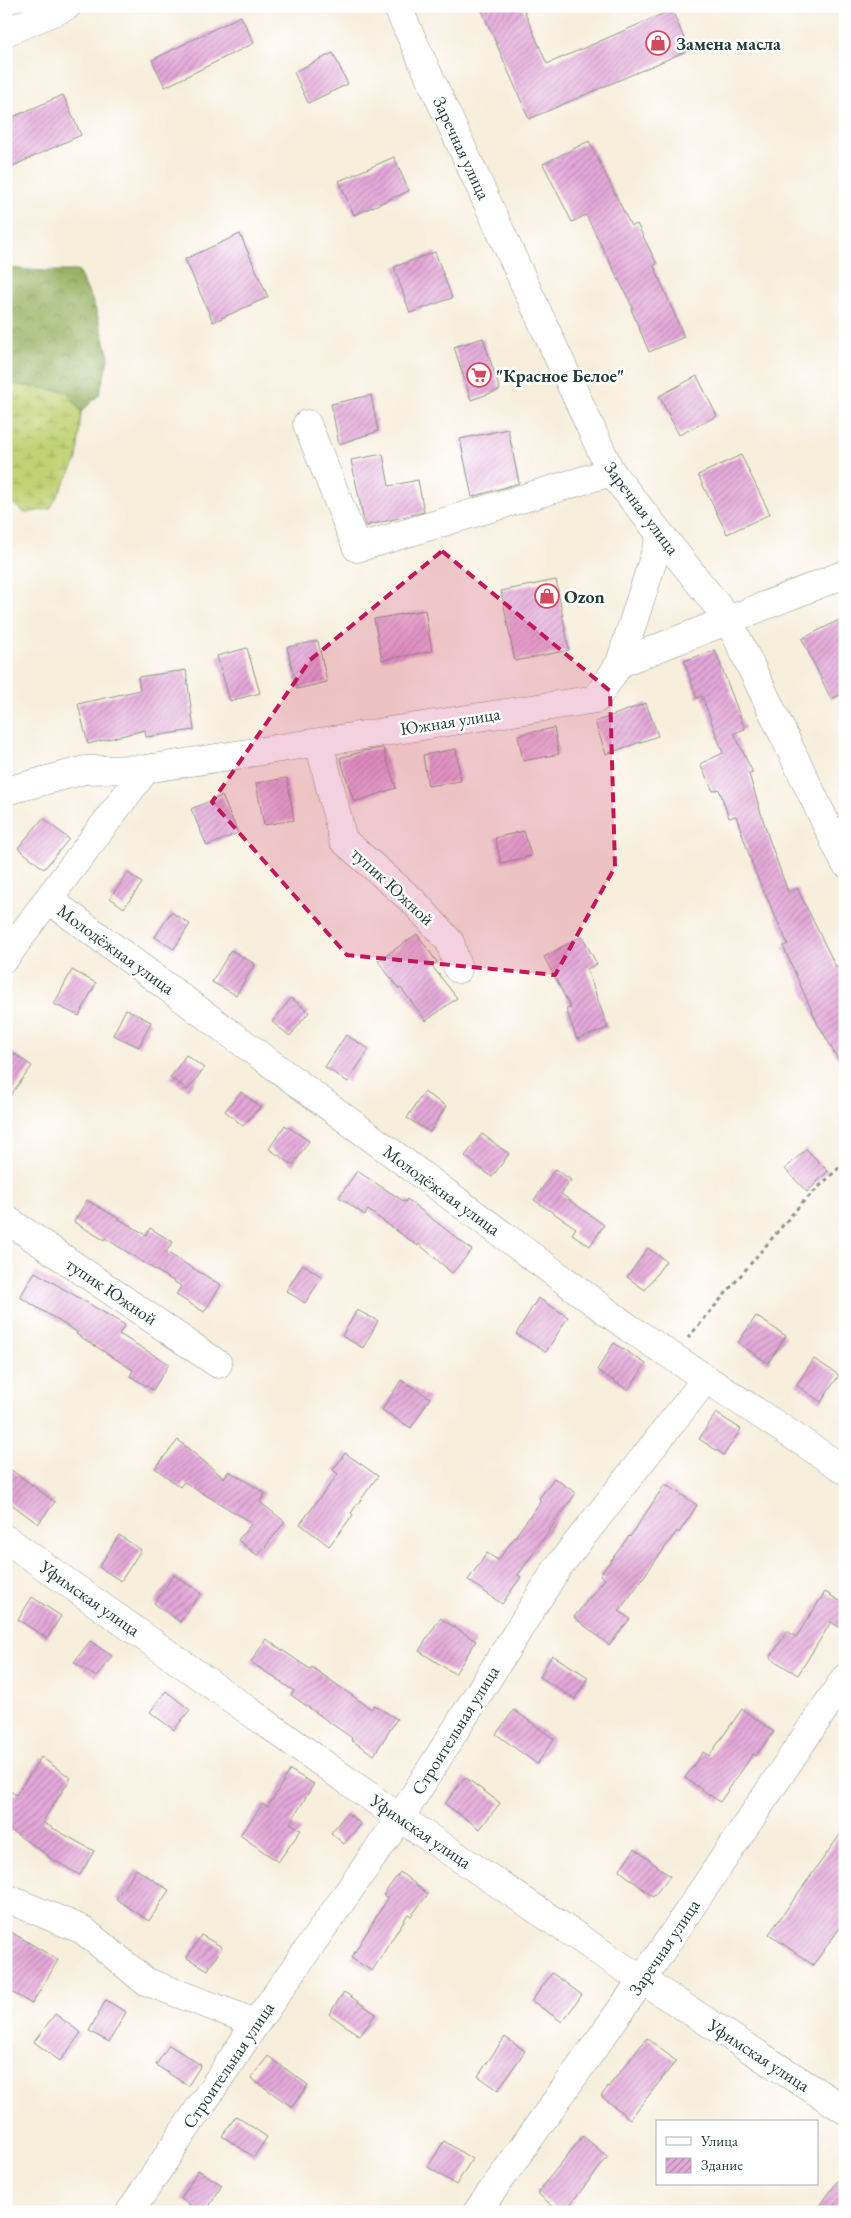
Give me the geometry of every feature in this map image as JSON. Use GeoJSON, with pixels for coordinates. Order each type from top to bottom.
{"type":"FeatureCollection","features":[{"type":"Feature","properties":{"kind":"street"},"geometry":{"type":"LineString","coordinates":[[6,32],[67,6]]}},
{"type":"Feature","properties":{"kind":"street","name":"Заречная улица"},"geometry":{"type":"LineString","coordinates":[[397,6],[611,472],[728,619],[845,863]]}},
{"type":"Feature","properties":{"kind":"street"},"geometry":{"type":"LineString","coordinates":[[307,424],[357,548],[611,472]]}},
{"type":"Feature","properties":{"kind":"street"},"geometry":{"type":"LineString","coordinates":[[620,664],[661,535]]}},
{"type":"Feature","properties":{"kind":"street"},"geometry":{"type":"LineString","coordinates":[[620,664],[728,619],[845,574]]}},
{"type":"Feature","properties":{"kind":"street","name":"Южная улица"},"geometry":{"type":"LineString","coordinates":[[6,791],[85,770],[146,769],[596,698],[620,664]]}},
{"type":"Feature","properties":{"kind":"street","name":"тупик Южной"},"geometry":{"type":"LineString","coordinates":[[319,742],[343,840],[415,903],[450,942],[458,969]]}},
{"type":"Feature","properties":{"kind":"street"},"geometry":{"type":"LineString","coordinates":[[6,957],[146,769]]}},
{"type":"Feature","properties":{"kind":"street","name":"Молодёжная улица"},"geometry":{"type":"LineString","coordinates":[[48,899],[629,1328],[705,1380],[845,1470]]}},
{"type":"Feature","properties":{"kind":"street","name":"тупик Южной"},"geometry":{"type":"LineString","coordinates":[[6,1219],[218,1364]]}},
{"type":"Feature","properties":{"kind":"street","name":"Строительная улица"},"geometry":{"type":"LineString","coordinates":[[130,2212],[256,2023],[400,1818],[558,1567],[705,1380]]}},
{"type":"Feature","properties":{"kind":"street","name":"Уфимская улица"},"geometry":{"type":"LineString","coordinates":[[6,1539],[400,1818],[642,1980],[845,2110]]}},
{"type":"Feature","properties":{"kind":"street","name":"Заречная улица"},"geometry":{"type":"LineString","coordinates":[[477,2212],[642,1980],[845,1678]]}},
{"type":"Feature","properties":{"kind":"street"},"geometry":{"type":"LineString","coordinates":[[6,1898],[83,1930],[145,1981],[256,2023]]}},
{"type":"Feature","properties":{"kind":"path"},"geometry":{"type":"LineString","coordinates":[[672,1357],[800,1205],[845,1162]]}},
{"type":"Feature","properties":{"kind":"highlighted area"},"geometry":{"type":"Polygon","coordinates":[[[442,551],[610,691],[615,867],[555,975],[347,955],[212,802],[310,660],[442,551]]]}},
{"type":"Feature","properties":{"kind":"green space"},"geometry":{"type":"Polygon","coordinates":[[[6,268],[78,271],[94,304],[109,356],[99,395],[81,412],[68,392],[6,385],[6,268]]]}},
{"type":"Feature","properties":{"kind":"green space"},"geometry":{"type":"Polygon","coordinates":[[[6,385],[68,392],[81,412],[77,460],[50,509],[25,513],[6,498],[6,385]]]}},
{"type":"Feature","properties":{"kind":"building"},"geometry":{"type":"Polygon","coordinates":[[[480,6],[522,6],[547,64],[672,10],[689,50],[529,119],[480,6]]]}},
{"type":"Feature","properties":{"kind":"building"},"geometry":{"type":"Polygon","coordinates":[[[241,16],[254,43],[165,87],[152,60],[241,16]]]}},
{"type":"Feature","properties":{"kind":"building"},"geometry":{"type":"Polygon","coordinates":[[[333,53],[348,84],[308,103],[294,72],[333,53]]]}},
{"type":"Feature","properties":{"kind":"building"},"geometry":{"type":"Polygon","coordinates":[[[63,95],[81,135],[6,169],[6,120],[63,95]]]}},
{"type":"Feature","properties":{"kind":"building"},"geometry":{"type":"Polygon","coordinates":[[[589,141],[631,226],[637,224],[657,264],[654,266],[684,337],[649,352],[631,309],[633,308],[586,215],[572,222],[543,164],[589,141]]]}},
{"type":"Feature","properties":{"kind":"building"},"geometry":{"type":"Polygon","coordinates":[[[394,157],[409,191],[354,215],[339,181],[394,157]]]}},
{"type":"Feature","properties":{"kind":"building"},"geometry":{"type":"Polygon","coordinates":[[[240,234],[268,297],[213,322],[185,259],[240,234]]]}},
{"type":"Feature","properties":{"kind":"building"},"geometry":{"type":"Polygon","coordinates":[[[435,252],[452,298],[410,313],[394,267],[435,252]]]}},
{"type":"Feature","properties":{"kind":"building"},"geometry":{"type":"Polygon","coordinates":[[[483,338],[500,390],[471,400],[454,347],[483,338]]]}},
{"type":"Feature","properties":{"kind":"building"},"geometry":{"type":"Polygon","coordinates":[[[697,376],[717,416],[679,435],[659,396],[697,376]]]}},
{"type":"Feature","properties":{"kind":"building"},"geometry":{"type":"Polygon","coordinates":[[[371,395],[378,431],[339,444],[331,404],[371,395]]]}},
{"type":"Feature","properties":{"kind":"building"},"geometry":{"type":"Polygon","coordinates":[[[508,429],[519,483],[472,497],[460,439],[508,429]]]}},
{"type":"Feature","properties":{"kind":"building"},"geometry":{"type":"Polygon","coordinates":[[[383,454],[389,486],[418,480],[424,512],[365,526],[351,460],[383,454]]]}},
{"type":"Feature","properties":{"kind":"building"},"geometry":{"type":"Polygon","coordinates":[[[741,455],[770,514],[727,534],[698,475],[741,455]]]}},
{"type":"Feature","properties":{"kind":"building"},"geometry":{"type":"Polygon","coordinates":[[[556,580],[569,650],[515,661],[501,591],[556,580]]]}},
{"type":"Feature","properties":{"kind":"building"},"geometry":{"type":"Polygon","coordinates":[[[425,610],[432,651],[382,660],[374,619],[425,610]]]}},
{"type":"Feature","properties":{"kind":"building"},"geometry":{"type":"Polygon","coordinates":[[[845,617],[845,693],[831,699],[802,639],[845,617]]]}},
{"type":"Feature","properties":{"kind":"building"},"geometry":{"type":"Polygon","coordinates":[[[318,641],[327,682],[297,689],[287,647],[318,641]]]}},
{"type":"Feature","properties":{"kind":"building"},"geometry":{"type":"Polygon","coordinates":[[[247,648],[260,693],[230,701],[217,656],[247,648]]]}},
{"type":"Feature","properties":{"kind":"building"},"geometry":{"type":"Polygon","coordinates":[[[715,650],[745,729],[734,733],[753,773],[749,774],[788,892],[797,888],[836,967],[845,963],[845,1072],[819,1027],[783,946],[788,944],[755,872],[736,816],[729,818],[719,789],[713,791],[700,764],[723,753],[702,696],[697,698],[684,661],[715,650]]]}},
{"type":"Feature","properties":{"kind":"building"},"geometry":{"type":"Polygon","coordinates":[[[186,670],[194,730],[146,737],[145,730],[88,744],[78,704],[140,690],[138,677],[186,670]]]}},
{"type":"Feature","properties":{"kind":"building"},"geometry":{"type":"Polygon","coordinates":[[[646,703],[658,736],[606,754],[595,722],[646,703]]]}},
{"type":"Feature","properties":{"kind":"building"},"geometry":{"type":"Polygon","coordinates":[[[554,728],[559,754],[523,761],[518,735],[554,728]]]}},
{"type":"Feature","properties":{"kind":"building"},"geometry":{"type":"Polygon","coordinates":[[[383,748],[396,788],[354,802],[340,758],[383,748]]]}},
{"type":"Feature","properties":{"kind":"building"},"geometry":{"type":"Polygon","coordinates":[[[456,749],[461,781],[428,786],[423,755],[456,749]]]}},
{"type":"Feature","properties":{"kind":"building"},"geometry":{"type":"Polygon","coordinates":[[[287,778],[294,820],[264,825],[256,783],[287,778]]]}},
{"type":"Feature","properties":{"kind":"building"},"geometry":{"type":"Polygon","coordinates":[[[222,796],[238,833],[207,846],[191,809],[222,796]]]}},
{"type":"Feature","properties":{"kind":"building"},"geometry":{"type":"Polygon","coordinates":[[[43,818],[69,839],[44,869],[18,848],[43,818]]]}},
{"type":"Feature","properties":{"kind":"building"},"geometry":{"type":"Polygon","coordinates":[[[524,831],[531,856],[501,863],[495,838],[524,831]]]}},
{"type":"Feature","properties":{"kind":"building"},"geometry":{"type":"Polygon","coordinates":[[[128,873],[142,883],[124,908],[110,898],[128,873]]]}},
{"type":"Feature","properties":{"kind":"building"},"geometry":{"type":"Polygon","coordinates":[[[171,912],[190,924],[174,949],[155,937],[171,912]]]}},
{"type":"Feature","properties":{"kind":"building"},"geometry":{"type":"Polygon","coordinates":[[[417,934],[437,962],[432,966],[457,998],[426,1021],[378,961],[417,934]]]}},
{"type":"Feature","properties":{"kind":"building"},"geometry":{"type":"Polygon","coordinates":[[[582,936],[597,964],[587,969],[608,1028],[577,1039],[566,1009],[571,1008],[544,957],[582,936]]]}},
{"type":"Feature","properties":{"kind":"building"},"geometry":{"type":"Polygon","coordinates":[[[231,950],[255,964],[236,995],[212,982],[231,950]]]}},
{"type":"Feature","properties":{"kind":"building"},"geometry":{"type":"Polygon","coordinates":[[[72,970],[96,983],[79,1016],[54,1004],[72,970]]]}},
{"type":"Feature","properties":{"kind":"building"},"geometry":{"type":"Polygon","coordinates":[[[291,998],[309,1012],[290,1036],[272,1022],[291,998]]]}},
{"type":"Feature","properties":{"kind":"building"},"geometry":{"type":"Polygon","coordinates":[[[126,1009],[151,1022],[139,1047],[113,1035],[126,1009]]]}},
{"type":"Feature","properties":{"kind":"building"},"geometry":{"type":"Polygon","coordinates":[[[346,1035],[369,1049],[348,1082],[325,1067],[346,1035]]]}},
{"type":"Feature","properties":{"kind":"building"},"geometry":{"type":"Polygon","coordinates":[[[6,1048],[32,1066],[6,1101],[6,1048]]]}},
{"type":"Feature","properties":{"kind":"building"},"geometry":{"type":"Polygon","coordinates":[[[186,1055],[204,1068],[188,1090],[170,1078],[186,1055]]]}},
{"type":"Feature","properties":{"kind":"building"},"geometry":{"type":"Polygon","coordinates":[[[241,1092],[260,1107],[243,1126],[225,1111],[241,1092]]]}},
{"type":"Feature","properties":{"kind":"building"},"geometry":{"type":"Polygon","coordinates":[[[424,1092],[446,1106],[430,1132],[407,1118],[424,1092]]]}},
{"type":"Feature","properties":{"kind":"building"},"geometry":{"type":"Polygon","coordinates":[[[285,1125],[309,1141],[293,1165],[269,1149],[285,1125]]]}},
{"type":"Feature","properties":{"kind":"building"},"geometry":{"type":"Polygon","coordinates":[[[482,1134],[509,1154],[492,1177],[465,1156],[482,1134]]]}},
{"type":"Feature","properties":{"kind":"building"},"geometry":{"type":"Polygon","coordinates":[[[806,1149],[828,1171],[807,1192],[785,1169],[806,1149]]]}},
{"type":"Feature","properties":{"kind":"building"},"geometry":{"type":"Polygon","coordinates":[[[555,1169],[571,1180],[561,1194],[604,1225],[590,1246],[572,1234],[576,1228],[534,1200],[555,1169]]]}},
{"type":"Feature","properties":{"kind":"building"},"geometry":{"type":"Polygon","coordinates":[[[357,1171],[405,1202],[407,1199],[472,1250],[452,1273],[419,1244],[418,1246],[368,1210],[365,1215],[339,1197],[357,1171]]]}},
{"type":"Feature","properties":{"kind":"building"},"geometry":{"type":"Polygon","coordinates":[[[87,1200],[146,1235],[150,1228],[173,1242],[166,1252],[221,1285],[204,1312],[176,1295],[181,1286],[105,1238],[104,1240],[74,1222],[87,1200]]]}},
{"type":"Feature","properties":{"kind":"building"},"geometry":{"type":"Polygon","coordinates":[[[648,1248],[666,1261],[645,1290],[627,1277],[648,1248]]]}},
{"type":"Feature","properties":{"kind":"building"},"geometry":{"type":"Polygon","coordinates":[[[303,1264],[322,1277],[305,1303],[286,1291],[303,1264]]]}},
{"type":"Feature","properties":{"kind":"building"},"geometry":{"type":"Polygon","coordinates":[[[35,1272],[125,1325],[119,1334],[169,1364],[153,1390],[130,1376],[133,1370],[76,1334],[77,1332],[20,1297],[35,1272]]]}},
{"type":"Feature","properties":{"kind":"building"},"geometry":{"type":"Polygon","coordinates":[[[538,1298],[568,1317],[546,1352],[516,1334],[538,1298]]]}},
{"type":"Feature","properties":{"kind":"building"},"geometry":{"type":"Polygon","coordinates":[[[357,1310],[378,1321],[363,1348],[342,1336],[357,1310]]]}},
{"type":"Feature","properties":{"kind":"building"},"geometry":{"type":"Polygon","coordinates":[[[756,1316],[786,1336],[768,1363],[738,1343],[756,1316]]]}},
{"type":"Feature","properties":{"kind":"building"},"geometry":{"type":"Polygon","coordinates":[[[614,1343],[646,1364],[628,1390],[597,1370],[614,1343]]]}},
{"type":"Feature","properties":{"kind":"building"},"geometry":{"type":"Polygon","coordinates":[[[814,1359],[839,1375],[821,1402],[796,1385],[814,1359]]]}},
{"type":"Feature","properties":{"kind":"building"},"geometry":{"type":"Polygon","coordinates":[[[401,1380],[430,1398],[411,1428],[382,1410],[401,1380]]]}},
{"type":"Feature","properties":{"kind":"building"},"geometry":{"type":"Polygon","coordinates":[[[716,1413],[741,1429],[724,1455],[699,1439],[716,1413]]]}},
{"type":"Feature","properties":{"kind":"building"},"geometry":{"type":"Polygon","coordinates":[[[178,1440],[224,1478],[229,1471],[265,1493],[260,1502],[285,1522],[258,1556],[238,1540],[252,1523],[184,1482],[180,1487],[155,1468],[178,1440]]]}},
{"type":"Feature","properties":{"kind":"building"},"geometry":{"type":"Polygon","coordinates":[[[345,1453],[378,1476],[351,1513],[353,1515],[329,1546],[300,1524],[338,1474],[333,1470],[345,1453]]]}},
{"type":"Feature","properties":{"kind":"building"},"geometry":{"type":"Polygon","coordinates":[[[6,1466],[55,1502],[38,1524],[6,1500],[6,1466]]]}},
{"type":"Feature","properties":{"kind":"building"},"geometry":{"type":"Polygon","coordinates":[[[554,1478],[576,1493],[518,1575],[521,1577],[502,1604],[468,1580],[487,1553],[498,1560],[541,1501],[539,1499],[554,1478]]]}},
{"type":"Feature","properties":{"kind":"building"},"geometry":{"type":"Polygon","coordinates":[[[665,1484],[697,1505],[679,1533],[677,1531],[619,1611],[630,1619],[609,1645],[574,1617],[605,1579],[600,1575],[630,1537],[665,1484]]]}},
{"type":"Feature","properties":{"kind":"building"},"geometry":{"type":"Polygon","coordinates":[[[119,1535],[141,1550],[121,1581],[99,1567],[119,1535]]]}},
{"type":"Feature","properties":{"kind":"building"},"geometry":{"type":"Polygon","coordinates":[[[174,1575],[201,1593],[180,1622],[154,1603],[174,1575]]]}},
{"type":"Feature","properties":{"kind":"building"},"geometry":{"type":"Polygon","coordinates":[[[825,1592],[845,1604],[845,1631],[831,1622],[798,1675],[770,1658],[787,1631],[796,1637],[825,1592]]]}},
{"type":"Feature","properties":{"kind":"building"},"geometry":{"type":"Polygon","coordinates":[[[32,1597],[61,1616],[47,1638],[18,1620],[32,1597]]]}},
{"type":"Feature","properties":{"kind":"building"},"geometry":{"type":"Polygon","coordinates":[[[440,1618],[476,1641],[455,1674],[419,1651],[440,1618]]]}},
{"type":"Feature","properties":{"kind":"building"},"geometry":{"type":"Polygon","coordinates":[[[266,1639],[310,1669],[312,1667],[371,1709],[374,1705],[397,1719],[374,1755],[291,1695],[294,1691],[251,1662],[266,1639]]]}},
{"type":"Feature","properties":{"kind":"building"},"geometry":{"type":"Polygon","coordinates":[[[90,1641],[112,1656],[96,1677],[74,1662],[90,1641]]]}},
{"type":"Feature","properties":{"kind":"building"},"geometry":{"type":"Polygon","coordinates":[[[552,1655],[588,1677],[575,1699],[540,1677],[552,1655]]]}},
{"type":"Feature","properties":{"kind":"building"},"geometry":{"type":"Polygon","coordinates":[[[166,1691],[190,1710],[174,1730],[150,1712],[166,1691]]]}},
{"type":"Feature","properties":{"kind":"building"},"geometry":{"type":"Polygon","coordinates":[[[742,1709],[774,1732],[756,1756],[753,1754],[720,1802],[685,1778],[703,1752],[709,1756],[742,1709]]]}},
{"type":"Feature","properties":{"kind":"building"},"geometry":{"type":"Polygon","coordinates":[[[514,1710],[554,1739],[537,1764],[496,1734],[514,1710]]]}},
{"type":"Feature","properties":{"kind":"building"},"geometry":{"type":"Polygon","coordinates":[[[41,1757],[71,1778],[42,1822],[94,1851],[80,1875],[48,1857],[6,1827],[6,1788],[16,1795],[41,1757]]]}},
{"type":"Feature","properties":{"kind":"building"},"geometry":{"type":"Polygon","coordinates":[[[290,1770],[314,1784],[290,1823],[301,1830],[278,1862],[240,1835],[263,1804],[268,1807],[290,1770]]]}},
{"type":"Feature","properties":{"kind":"building"},"geometry":{"type":"Polygon","coordinates":[[[465,1777],[500,1803],[480,1829],[445,1804],[465,1777]]]}},
{"type":"Feature","properties":{"kind":"building"},"geometry":{"type":"Polygon","coordinates":[[[347,1813],[361,1824],[344,1844],[331,1833],[347,1813]]]}},
{"type":"Feature","properties":{"kind":"building"},"geometry":{"type":"Polygon","coordinates":[[[845,1828],[845,1921],[813,1965],[769,1934],[845,1828]]]}},
{"type":"Feature","properties":{"kind":"building"},"geometry":{"type":"Polygon","coordinates":[[[635,1849],[670,1876],[653,1897],[619,1870],[635,1849]]]}},
{"type":"Feature","properties":{"kind":"building"},"geometry":{"type":"Polygon","coordinates":[[[136,1869],[169,1890],[149,1921],[116,1899],[136,1869]]]}},
{"type":"Feature","properties":{"kind":"building"},"geometry":{"type":"Polygon","coordinates":[[[400,1872],[428,1894],[411,1916],[408,1914],[372,1971],[351,1958],[388,1898],[383,1895],[400,1872]]]}},
{"type":"Feature","properties":{"kind":"building"},"geometry":{"type":"Polygon","coordinates":[[[6,1929],[58,1960],[32,2004],[6,1989],[6,1929]]]}},
{"type":"Feature","properties":{"kind":"building"},"geometry":{"type":"Polygon","coordinates":[[[201,1935],[222,1947],[208,1970],[187,1958],[201,1935]]]}},
{"type":"Feature","properties":{"kind":"building"},"geometry":{"type":"Polygon","coordinates":[[[552,1973],[582,1995],[562,2022],[532,2001],[552,1973]]]}},
{"type":"Feature","properties":{"kind":"building"},"geometry":{"type":"Polygon","coordinates":[[[344,1992],[376,2014],[360,2036],[329,2014],[344,1992]]]}},
{"type":"Feature","properties":{"kind":"building"},"geometry":{"type":"Polygon","coordinates":[[[106,2000],[126,2012],[109,2042],[89,2031],[106,2000]]]}},
{"type":"Feature","properties":{"kind":"building"},"geometry":{"type":"Polygon","coordinates":[[[55,2014],[81,2033],[60,2061],[34,2042],[55,2014]]]}},
{"type":"Feature","properties":{"kind":"building"},"geometry":{"type":"Polygon","coordinates":[[[505,2037],[525,2051],[498,2090],[478,2076],[505,2037]]]}},
{"type":"Feature","properties":{"kind":"building"},"geometry":{"type":"Polygon","coordinates":[[[647,2038],[676,2061],[630,2119],[601,2096],[647,2038]]]}},
{"type":"Feature","properties":{"kind":"building"},"geometry":{"type":"Polygon","coordinates":[[[169,2045],[201,2065],[188,2086],[156,2065],[169,2045]]]}},
{"type":"Feature","properties":{"kind":"building"},"geometry":{"type":"Polygon","coordinates":[[[268,2056],[308,2085],[292,2107],[251,2078],[268,2056]]]}},
{"type":"Feature","properties":{"kind":"building"},"geometry":{"type":"Polygon","coordinates":[[[236,2116],[267,2137],[254,2157],[222,2136],[236,2116]]]}},
{"type":"Feature","properties":{"kind":"building"},"geometry":{"type":"Polygon","coordinates":[[[583,2136],[608,2157],[564,2212],[560,2212],[537,2193],[583,2136]]]}},
{"type":"Feature","properties":{"kind":"building"},"geometry":{"type":"Polygon","coordinates":[[[444,2141],[472,2159],[456,2185],[428,2167],[444,2141]]]}},
{"type":"Feature","properties":{"kind":"building"},"geometry":{"type":"Polygon","coordinates":[[[198,2170],[222,2185],[206,2212],[201,2212],[181,2199],[198,2170]]]}},
{"type":"Feature","properties":{"kind":"building"},"geometry":{"type":"Polygon","coordinates":[[[845,2170],[845,2212],[816,2212],[845,2170]]]}},
{"type":"Feature","properties":{"kind":"place","name":"Замена масла"},"geometry":{"type":"Point","coordinates":[658,43]}},
{"type":"Feature","properties":{"kind":"place","name":"\"Красное Белое\""},"geometry":{"type":"Point","coordinates":[479,375]}},
{"type":"Feature","properties":{"kind":"place","name":"Ozon"},"geometry":{"type":"Point","coordinates":[547,596]}}]}
